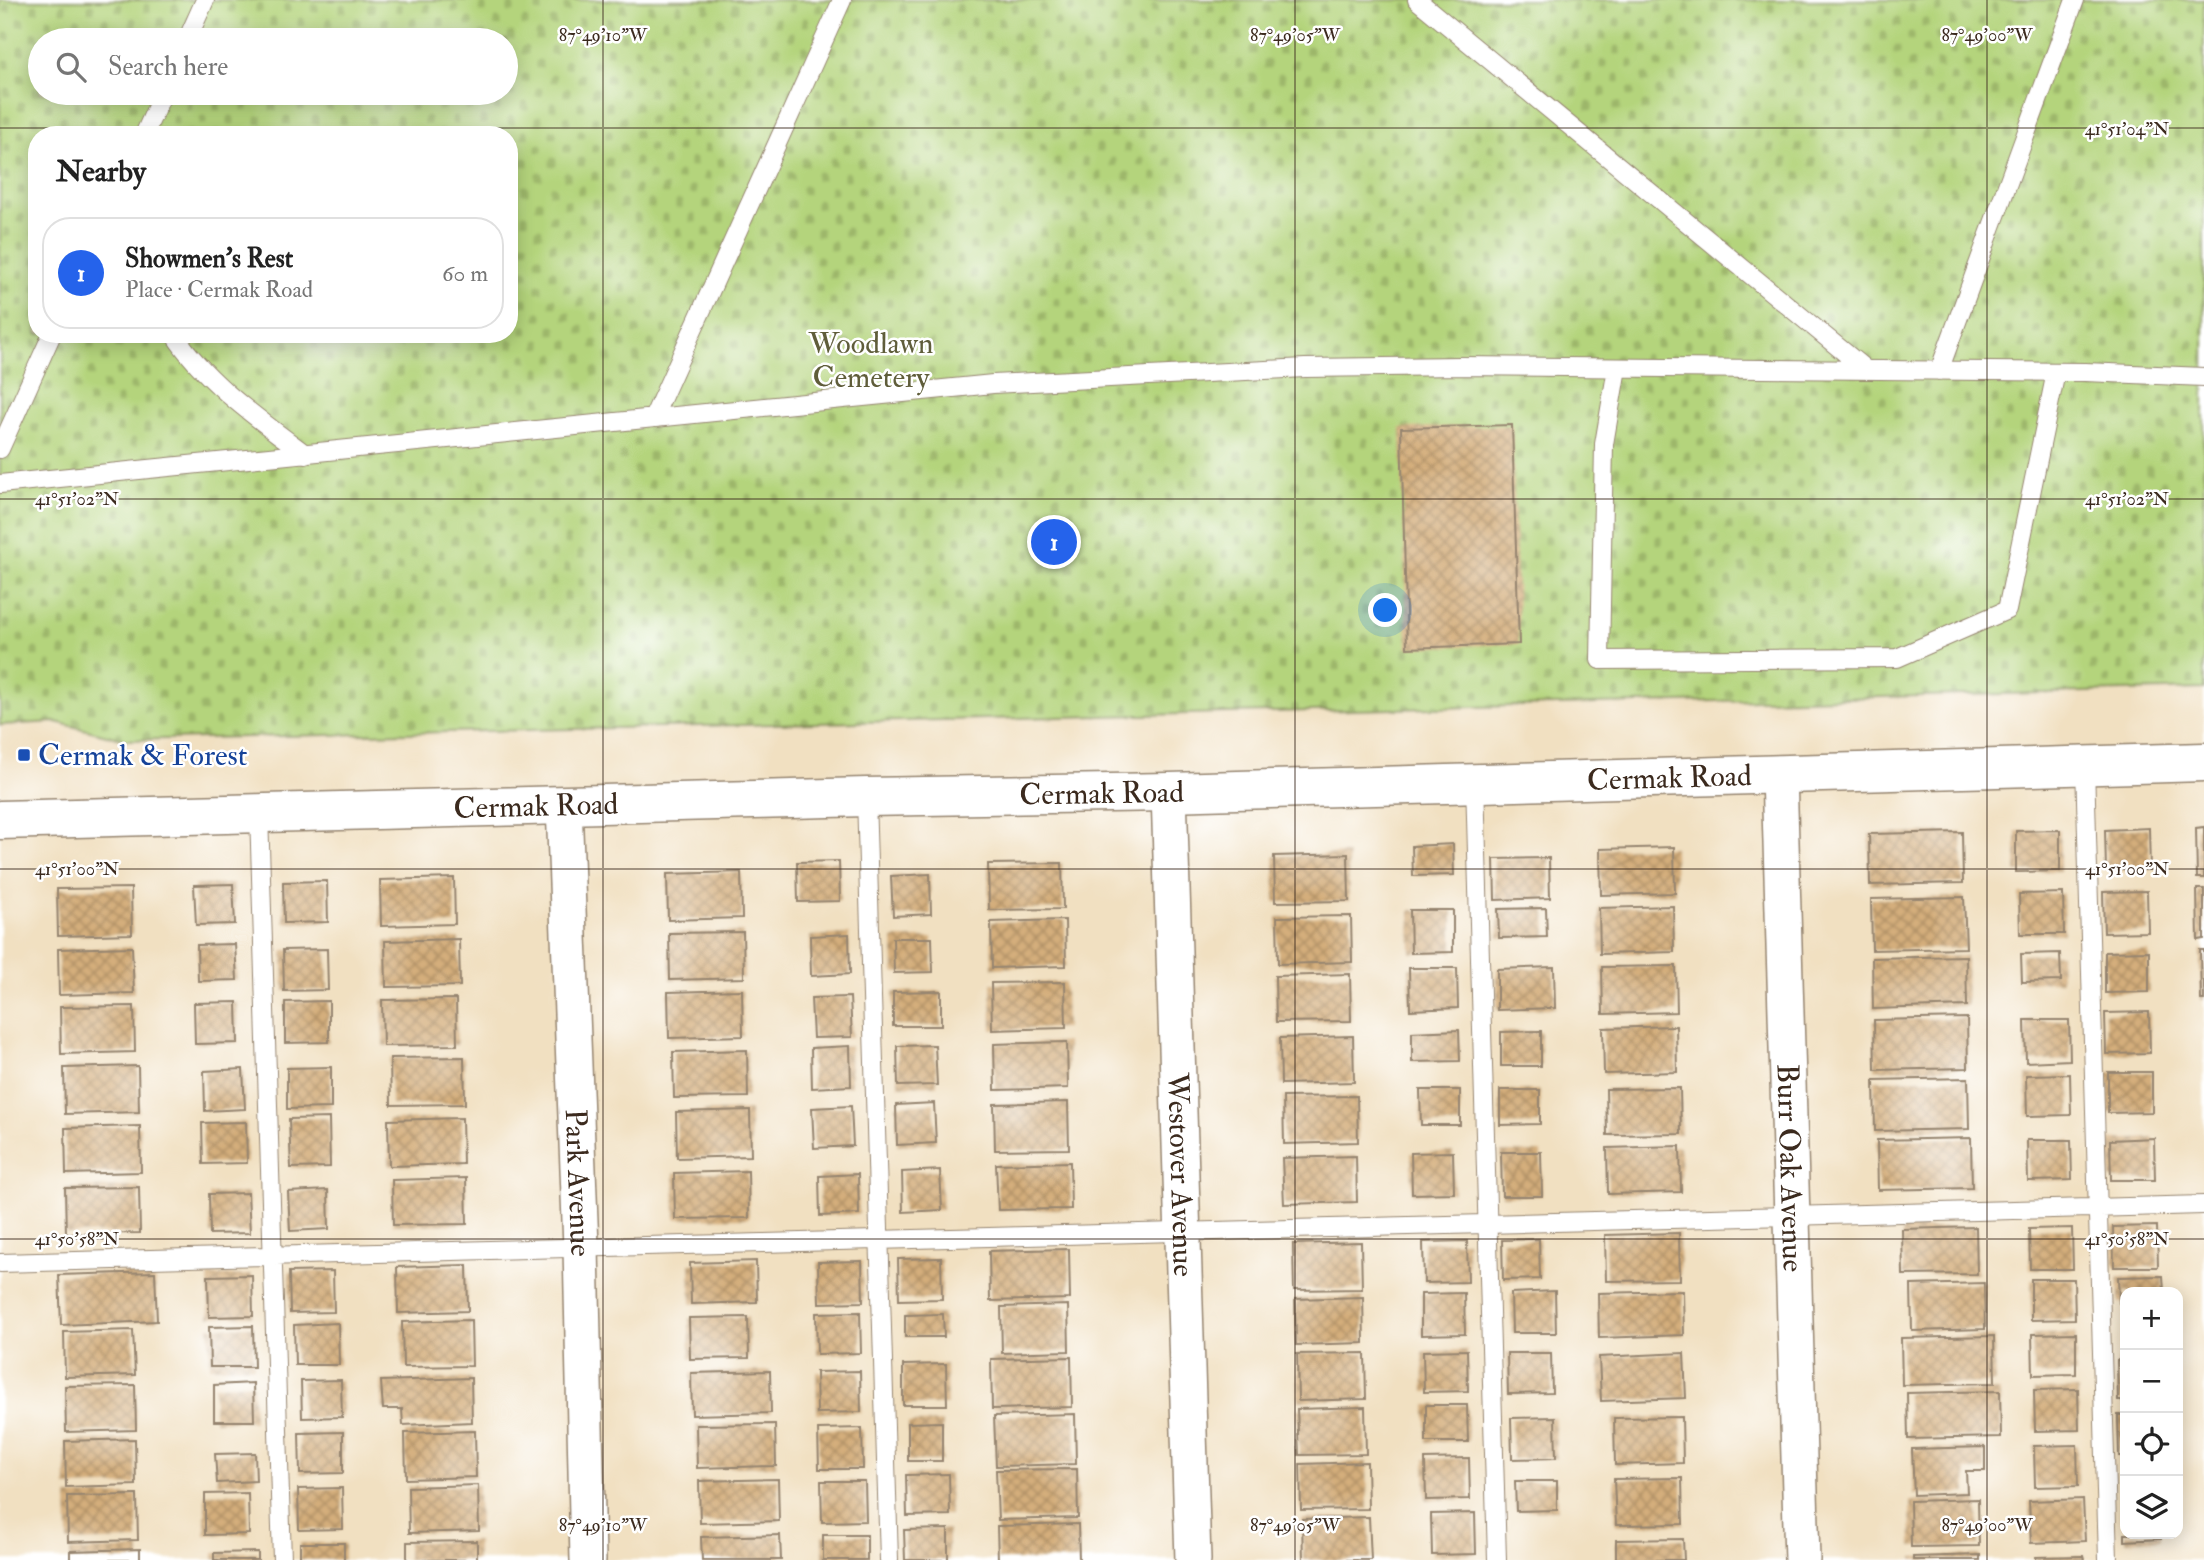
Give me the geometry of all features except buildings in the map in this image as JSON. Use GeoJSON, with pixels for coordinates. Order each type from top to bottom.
{"type":"FeatureCollection","features":[{"type":"Feature","properties":{"kind":"main road","name":"Cermak Road"},"geometry":{"type":"LineString","coordinates":[[0,820],[866,797],[1169,792],[2204,762]]}},
{"type":"Feature","properties":{"kind":"street","name":"Burr Oak Avenue"},"geometry":{"type":"LineString","coordinates":[[1779,774],[1802,1560]]}},
{"type":"Feature","properties":{"kind":"street","name":"Westover Avenue"},"geometry":{"type":"LineString","coordinates":[[1169,792],[1192,1560]]}},
{"type":"Feature","properties":{"kind":"street","name":"Park Avenue"},"geometry":{"type":"LineString","coordinates":[[564,805],[581,1248],[588,1560]]}},
{"type":"Feature","properties":{"kind":"lane"},"geometry":{"type":"LineString","coordinates":[[192,28],[205,0]]}},
{"type":"Feature","properties":{"kind":"lane"},"geometry":{"type":"LineString","coordinates":[[653,418],[842,0]]}},
{"type":"Feature","properties":{"kind":"lane"},"geometry":{"type":"LineString","coordinates":[[1940,371],[2075,0]]}},
{"type":"Feature","properties":{"kind":"lane"},"geometry":{"type":"LineString","coordinates":[[1426,3],[1866,370]]}},
{"type":"Feature","properties":{"kind":"lane"},"geometry":{"type":"LineString","coordinates":[[148,126],[158,105]]}},
{"type":"Feature","properties":{"kind":"lane"},"geometry":{"type":"LineString","coordinates":[[0,449],[48,343]]}},
{"type":"Feature","properties":{"kind":"lane"},"geometry":{"type":"LineString","coordinates":[[180,343],[186,352],[248,411],[305,454]]}},
{"type":"Feature","properties":{"kind":"lane"},"geometry":{"type":"LineString","coordinates":[[0,484],[993,384],[1305,368],[1461,366],[1866,370],[2204,377]]}},
{"type":"Feature","properties":{"kind":"lane"},"geometry":{"type":"LineString","coordinates":[[1617,369],[1604,444],[1600,660],[1897,658],[2007,610],[2056,372]]}},
{"type":"Feature","properties":{"kind":"lane"},"geometry":{"type":"LineString","coordinates":[[2085,766],[2108,1560]]}},
{"type":"Feature","properties":{"kind":"lane"},"geometry":{"type":"LineString","coordinates":[[1475,782],[1497,1560]]}},
{"type":"Feature","properties":{"kind":"lane"},"geometry":{"type":"LineString","coordinates":[[866,797],[889,1560]]}},
{"type":"Feature","properties":{"kind":"lane"},"geometry":{"type":"LineString","coordinates":[[259,813],[282,1560]]}},
{"type":"Feature","properties":{"kind":"lane"},"geometry":{"type":"LineString","coordinates":[[0,1263],[2204,1205]]}},
{"type":"Feature","properties":{"kind":"green space","name":"Woodlawn Cemetery"},"geometry":{"type":"Polygon","coordinates":[[[0,0],[2204,0],[2204,689],[126,740],[56,722],[0,725],[0,0]]]}},
{"type":"Feature","properties":{"kind":"place","name":"Showmen's Rest"},"geometry":{"type":"Point","coordinates":[1054,542]}},
{"type":"Feature","properties":{"kind":"place","name":"Cermak & Forest"},"geometry":{"type":"Point","coordinates":[24,755]}}]}
